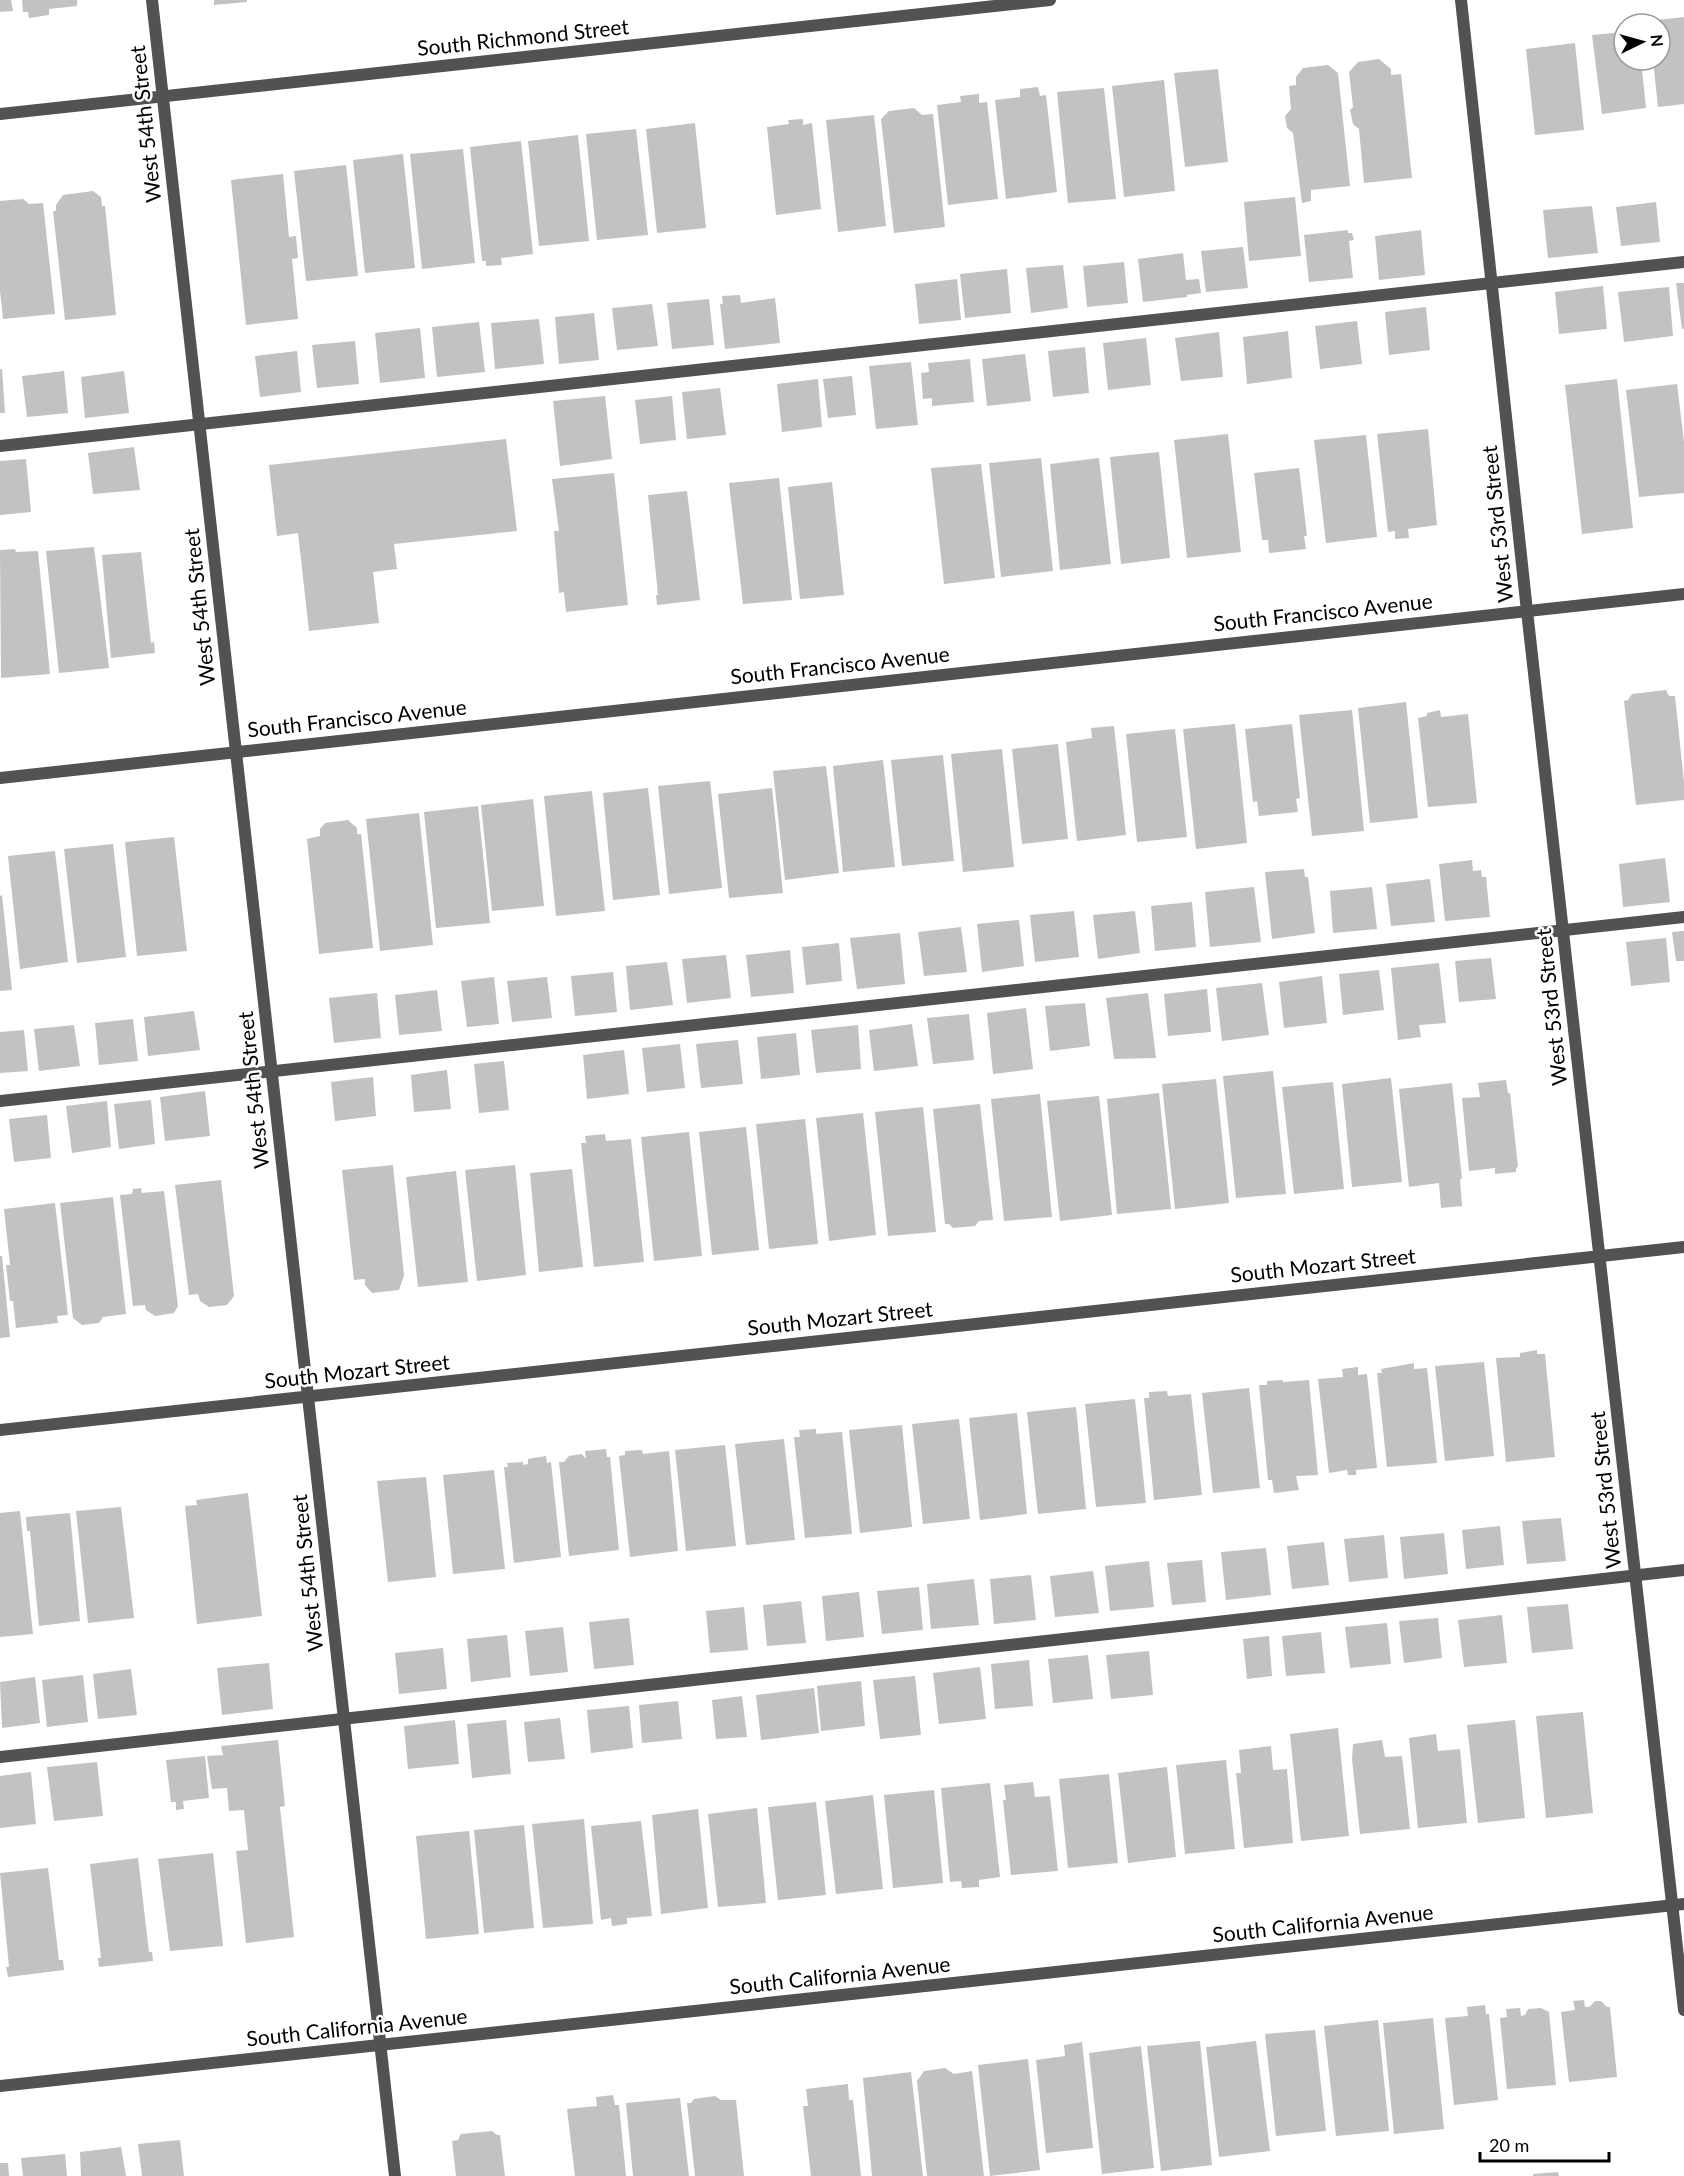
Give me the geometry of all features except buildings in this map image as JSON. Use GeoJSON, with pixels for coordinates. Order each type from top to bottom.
{"type":"FeatureCollection","features":[{"type":"Feature","properties":{"kind":"street","name":"West 54th Street"},"geometry":{"type":"LineString","coordinates":[[152,0],[395,2176]]}},
{"type":"Feature","properties":{"kind":"street","name":"South Richmond Street"},"geometry":{"type":"LineString","coordinates":[[0,114],[1050,0]]}},
{"type":"Feature","properties":{"kind":"street","name":"West 53rd Street"},"geometry":{"type":"LineString","coordinates":[[1461,0],[1635,1575],[1679,1905],[1684,2010]]}},
{"type":"Feature","properties":{"kind":"street"},"geometry":{"type":"LineString","coordinates":[[0,446],[1684,262]]}},
{"type":"Feature","properties":{"kind":"street","name":"South Francisco Avenue"},"geometry":{"type":"LineString","coordinates":[[0,778],[1684,594]]}},
{"type":"Feature","properties":{"kind":"street"},"geometry":{"type":"LineString","coordinates":[[0,1101],[1684,917]]}},
{"type":"Feature","properties":{"kind":"street","name":"South Mozart Street"},"geometry":{"type":"LineString","coordinates":[[0,1430],[1684,1247]]}},
{"type":"Feature","properties":{"kind":"street"},"geometry":{"type":"LineString","coordinates":[[0,1757],[1684,1570]]}},
{"type":"Feature","properties":{"kind":"street","name":"South California Avenue"},"geometry":{"type":"LineString","coordinates":[[0,2086],[1679,1905]]}}]}
